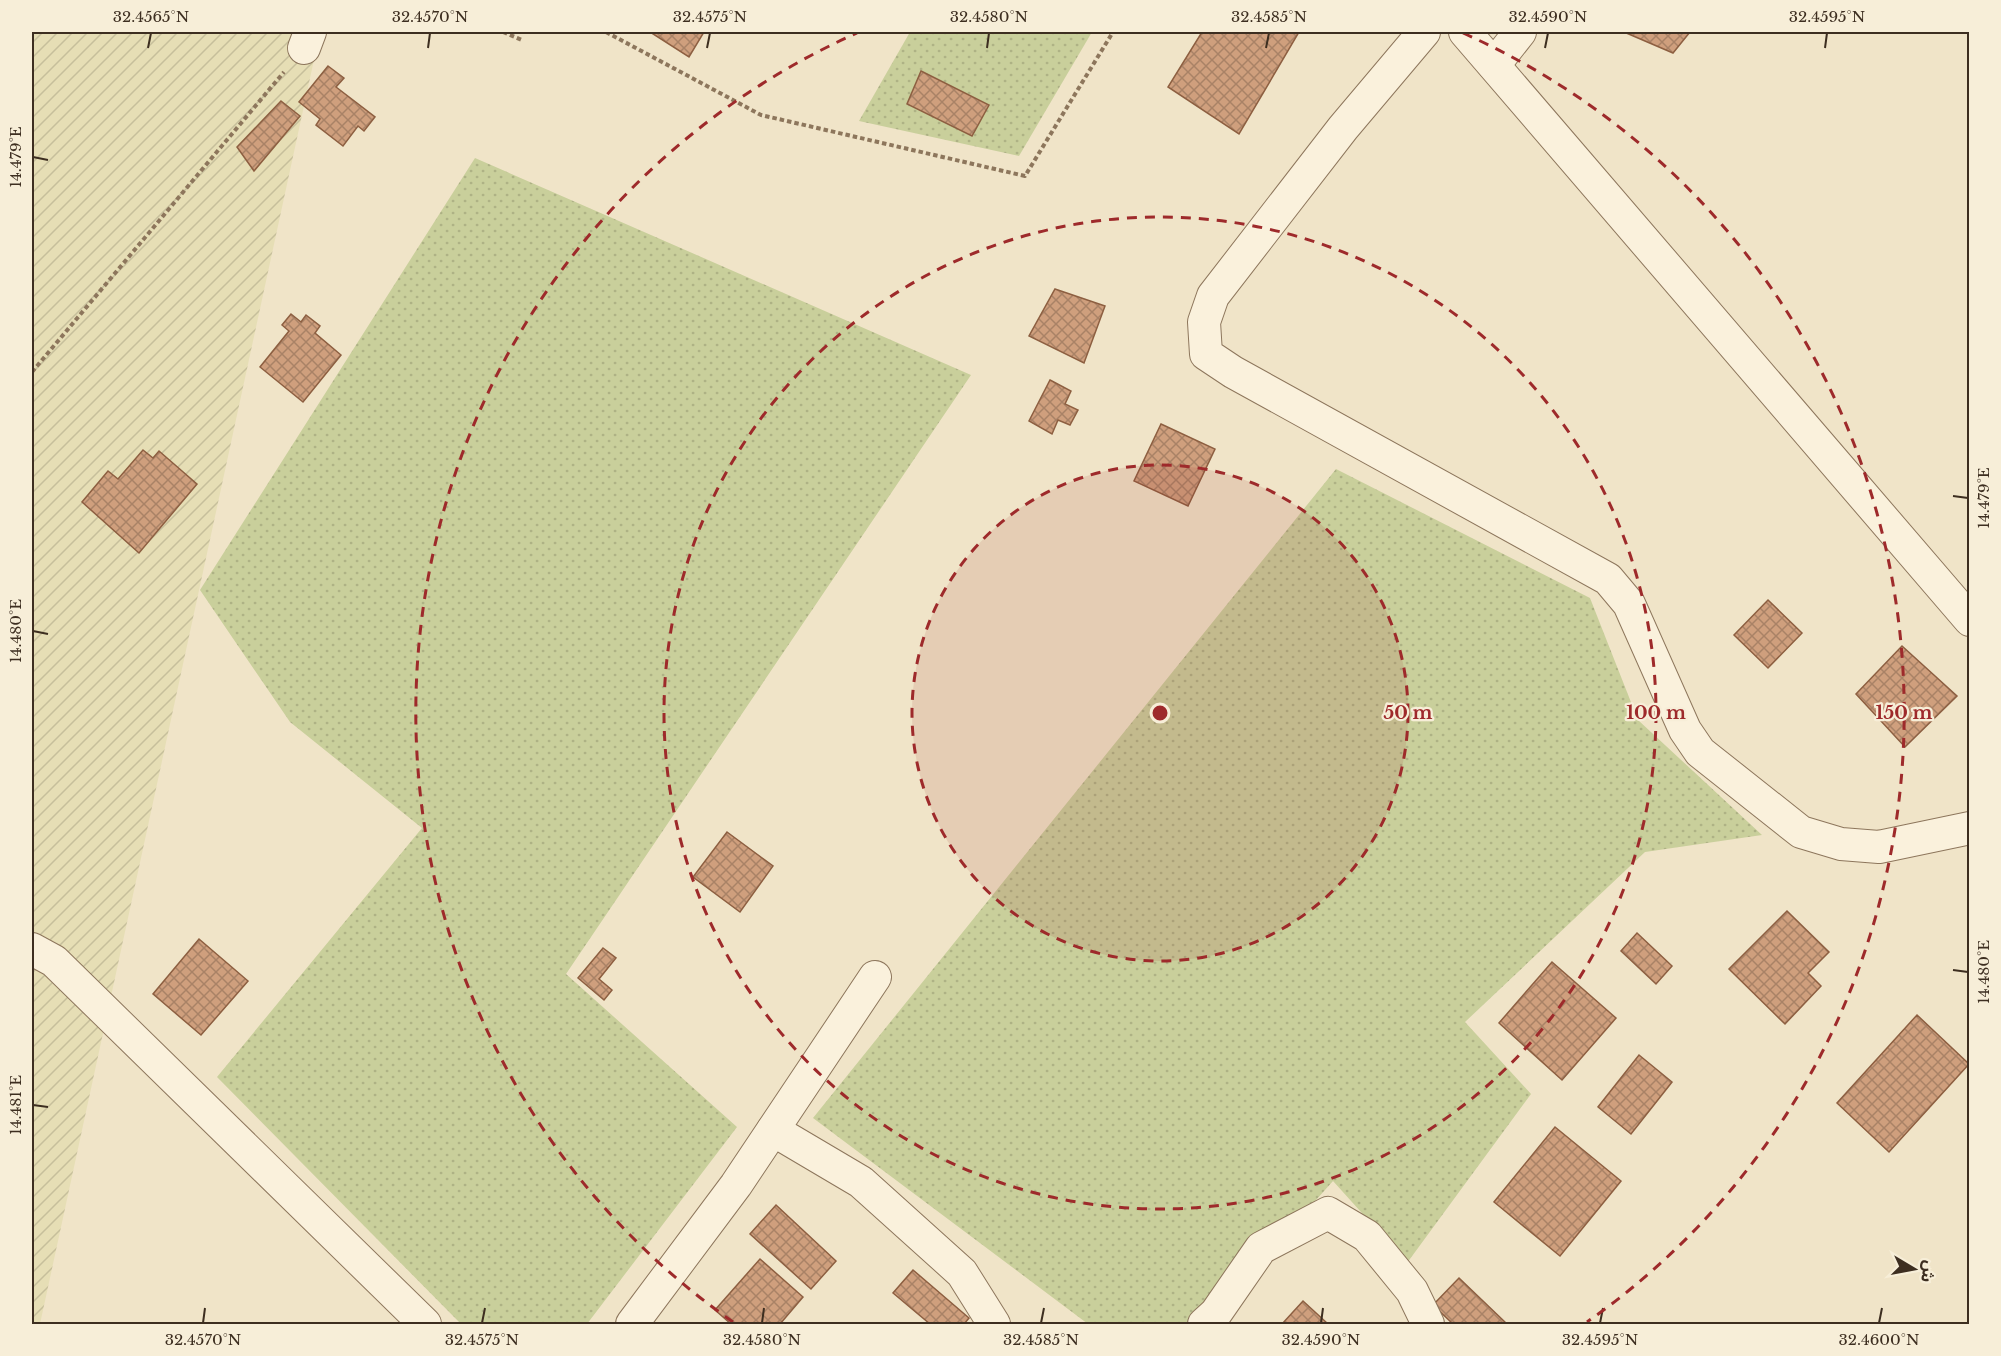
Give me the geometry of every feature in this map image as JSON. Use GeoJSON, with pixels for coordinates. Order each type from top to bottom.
{"type":"FeatureCollection","features":[{"type":"Feature","properties":{"kind":"street"},"geometry":{"type":"LineString","coordinates":[[1424,32],[1343,128],[1213,296],[1204,322],[1206,354],[1233,372],[1608,579],[1629,604],[1685,730],[1700,752],[1801,832],[1841,844],[1879,847],[1970,828]]}},
{"type":"Feature","properties":{"kind":"street"},"geometry":{"type":"LineString","coordinates":[[1465,32],[1970,620]]}},
{"type":"Feature","properties":{"kind":"street"},"geometry":{"type":"LineString","coordinates":[[1494,65],[1520,32]]}},
{"type":"Feature","properties":{"kind":"street"},"geometry":{"type":"LineString","coordinates":[[32,950],[54,961],[424,1324]]}},
{"type":"Feature","properties":{"kind":"street"},"geometry":{"type":"LineString","coordinates":[[632,1324],[736,1185],[875,977]]}},
{"type":"Feature","properties":{"kind":"street"},"geometry":{"type":"LineString","coordinates":[[773,1130],[861,1182],[962,1273],[994,1324]]}},
{"type":"Feature","properties":{"kind":"street"},"geometry":{"type":"LineString","coordinates":[[1204,1324],[1216,1313],[1260,1248],[1328,1213],[1367,1236],[1412,1291],[1428,1324]]}},
{"type":"Feature","properties":{"kind":"path"},"geometry":{"type":"LineString","coordinates":[[503,32],[522,40]]}},
{"type":"Feature","properties":{"kind":"path"},"geometry":{"type":"LineString","coordinates":[[606,32],[761,115],[1025,176],[1113,32]]}},
{"type":"Feature","properties":{"kind":"path"},"geometry":{"type":"LineString","coordinates":[[32,372],[307,40]]}},
{"type":"Feature","properties":{"kind":"shaded area"},"geometry":{"type":"Polygon","coordinates":[[[32,32],[320,32],[40,1324],[32,1324],[32,32]]]}},
{"type":"Feature","properties":{"kind":"green space"},"geometry":{"type":"Polygon","coordinates":[[[910,32],[1092,32],[1019,156],[859,121],[910,32]]]}},
{"type":"Feature","properties":{"kind":"green space"},"geometry":{"type":"Polygon","coordinates":[[[475,158],[971,375],[566,974],[737,1127],[587,1324],[461,1324],[217,1077],[422,828],[290,722],[200,590],[475,158]]]}},
{"type":"Feature","properties":{"kind":"green space"},"geometry":{"type":"Polygon","coordinates":[[[1336,469],[1590,598],[1638,720],[1762,835],[1645,852],[1465,1022],[1531,1094],[1407,1263],[1333,1181],[1205,1324],[1088,1324],[813,1118],[1336,469]]]}},
{"type":"Feature","properties":{"kind":"building"},"geometry":{"type":"Polygon","coordinates":[[[650,32],[704,32],[689,57],[650,32]]]}},
{"type":"Feature","properties":{"kind":"building"},"geometry":{"type":"Polygon","coordinates":[[[1202,32],[1299,32],[1239,134],[1168,87],[1202,32]]]}},
{"type":"Feature","properties":{"kind":"building"},"geometry":{"type":"Polygon","coordinates":[[[1624,32],[1690,32],[1673,53],[1624,32]]]}},
{"type":"Feature","properties":{"kind":"building"},"geometry":{"type":"Polygon","coordinates":[[[328,66],[344,78],[336,87],[375,117],[364,131],[358,126],[343,146],[316,125],[320,119],[299,102],[328,66]]]}},
{"type":"Feature","properties":{"kind":"building"},"geometry":{"type":"Polygon","coordinates":[[[921,71],[989,105],[972,136],[907,104],[921,71]]]}},
{"type":"Feature","properties":{"kind":"building"},"geometry":{"type":"Polygon","coordinates":[[[281,101],[300,116],[254,171],[237,147],[281,101]]]}},
{"type":"Feature","properties":{"kind":"building"},"geometry":{"type":"Polygon","coordinates":[[[1055,289],[1105,306],[1084,363],[1029,336],[1055,289]]]}},
{"type":"Feature","properties":{"kind":"building"},"geometry":{"type":"Polygon","coordinates":[[[291,314],[301,322],[306,315],[320,326],[315,333],[341,355],[303,402],[260,367],[289,331],[282,325],[291,314]]]}},
{"type":"Feature","properties":{"kind":"building"},"geometry":{"type":"Polygon","coordinates":[[[1050,380],[1071,391],[1065,404],[1078,410],[1070,425],[1058,420],[1052,434],[1029,421],[1050,380]]]}},
{"type":"Feature","properties":{"kind":"building"},"geometry":{"type":"Polygon","coordinates":[[[1161,424],[1215,449],[1188,506],[1134,481],[1161,424]]]}},
{"type":"Feature","properties":{"kind":"building"},"geometry":{"type":"Polygon","coordinates":[[[143,450],[153,458],[159,451],[197,484],[139,553],[82,502],[108,471],[118,479],[143,450]]]}},
{"type":"Feature","properties":{"kind":"building"},"geometry":{"type":"Polygon","coordinates":[[[1768,600],[1802,633],[1768,668],[1734,635],[1768,600]]]}},
{"type":"Feature","properties":{"kind":"building"},"geometry":{"type":"Polygon","coordinates":[[[1902,646],[1957,696],[1905,747],[1856,694],[1902,646]]]}},
{"type":"Feature","properties":{"kind":"building"},"geometry":{"type":"Polygon","coordinates":[[[727,832],[773,866],[740,912],[693,877],[727,832]]]}},
{"type":"Feature","properties":{"kind":"building"},"geometry":{"type":"Polygon","coordinates":[[[1787,911],[1829,952],[1808,973],[1821,986],[1785,1024],[1729,969],[1787,911]]]}},
{"type":"Feature","properties":{"kind":"building"},"geometry":{"type":"Polygon","coordinates":[[[1637,933],[1672,966],[1656,984],[1621,951],[1637,933]]]}},
{"type":"Feature","properties":{"kind":"building"},"geometry":{"type":"Polygon","coordinates":[[[199,939],[248,981],[201,1035],[153,994],[199,939]]]}},
{"type":"Feature","properties":{"kind":"building"},"geometry":{"type":"Polygon","coordinates":[[[603,948],[616,958],[599,979],[612,990],[604,1000],[578,978],[603,948]]]}},
{"type":"Feature","properties":{"kind":"building"},"geometry":{"type":"Polygon","coordinates":[[[1552,962],[1616,1018],[1562,1080],[1499,1023],[1552,962]]]}},
{"type":"Feature","properties":{"kind":"building"},"geometry":{"type":"Polygon","coordinates":[[[1917,1015],[1969,1064],[1889,1152],[1837,1103],[1917,1015]]]}},
{"type":"Feature","properties":{"kind":"building"},"geometry":{"type":"Polygon","coordinates":[[[1639,1055],[1672,1082],[1631,1134],[1598,1107],[1639,1055]]]}},
{"type":"Feature","properties":{"kind":"building"},"geometry":{"type":"Polygon","coordinates":[[[1555,1127],[1621,1181],[1560,1256],[1494,1202],[1555,1127]]]}},
{"type":"Feature","properties":{"kind":"building"},"geometry":{"type":"Polygon","coordinates":[[[776,1205],[836,1261],[811,1289],[750,1234],[776,1205]]]}},
{"type":"Feature","properties":{"kind":"building"},"geometry":{"type":"Polygon","coordinates":[[[760,1259],[803,1297],[780,1324],[731,1324],[715,1310],[760,1259]]]}},
{"type":"Feature","properties":{"kind":"building"},"geometry":{"type":"Polygon","coordinates":[[[913,1270],[969,1318],[964,1324],[930,1324],[893,1293],[913,1270]]]}},
{"type":"Feature","properties":{"kind":"building"},"geometry":{"type":"Polygon","coordinates":[[[1459,1278],[1507,1324],[1453,1324],[1433,1305],[1459,1278]]]}},
{"type":"Feature","properties":{"kind":"building"},"geometry":{"type":"Polygon","coordinates":[[[1303,1301],[1328,1324],[1282,1324],[1303,1301]]]}}]}
